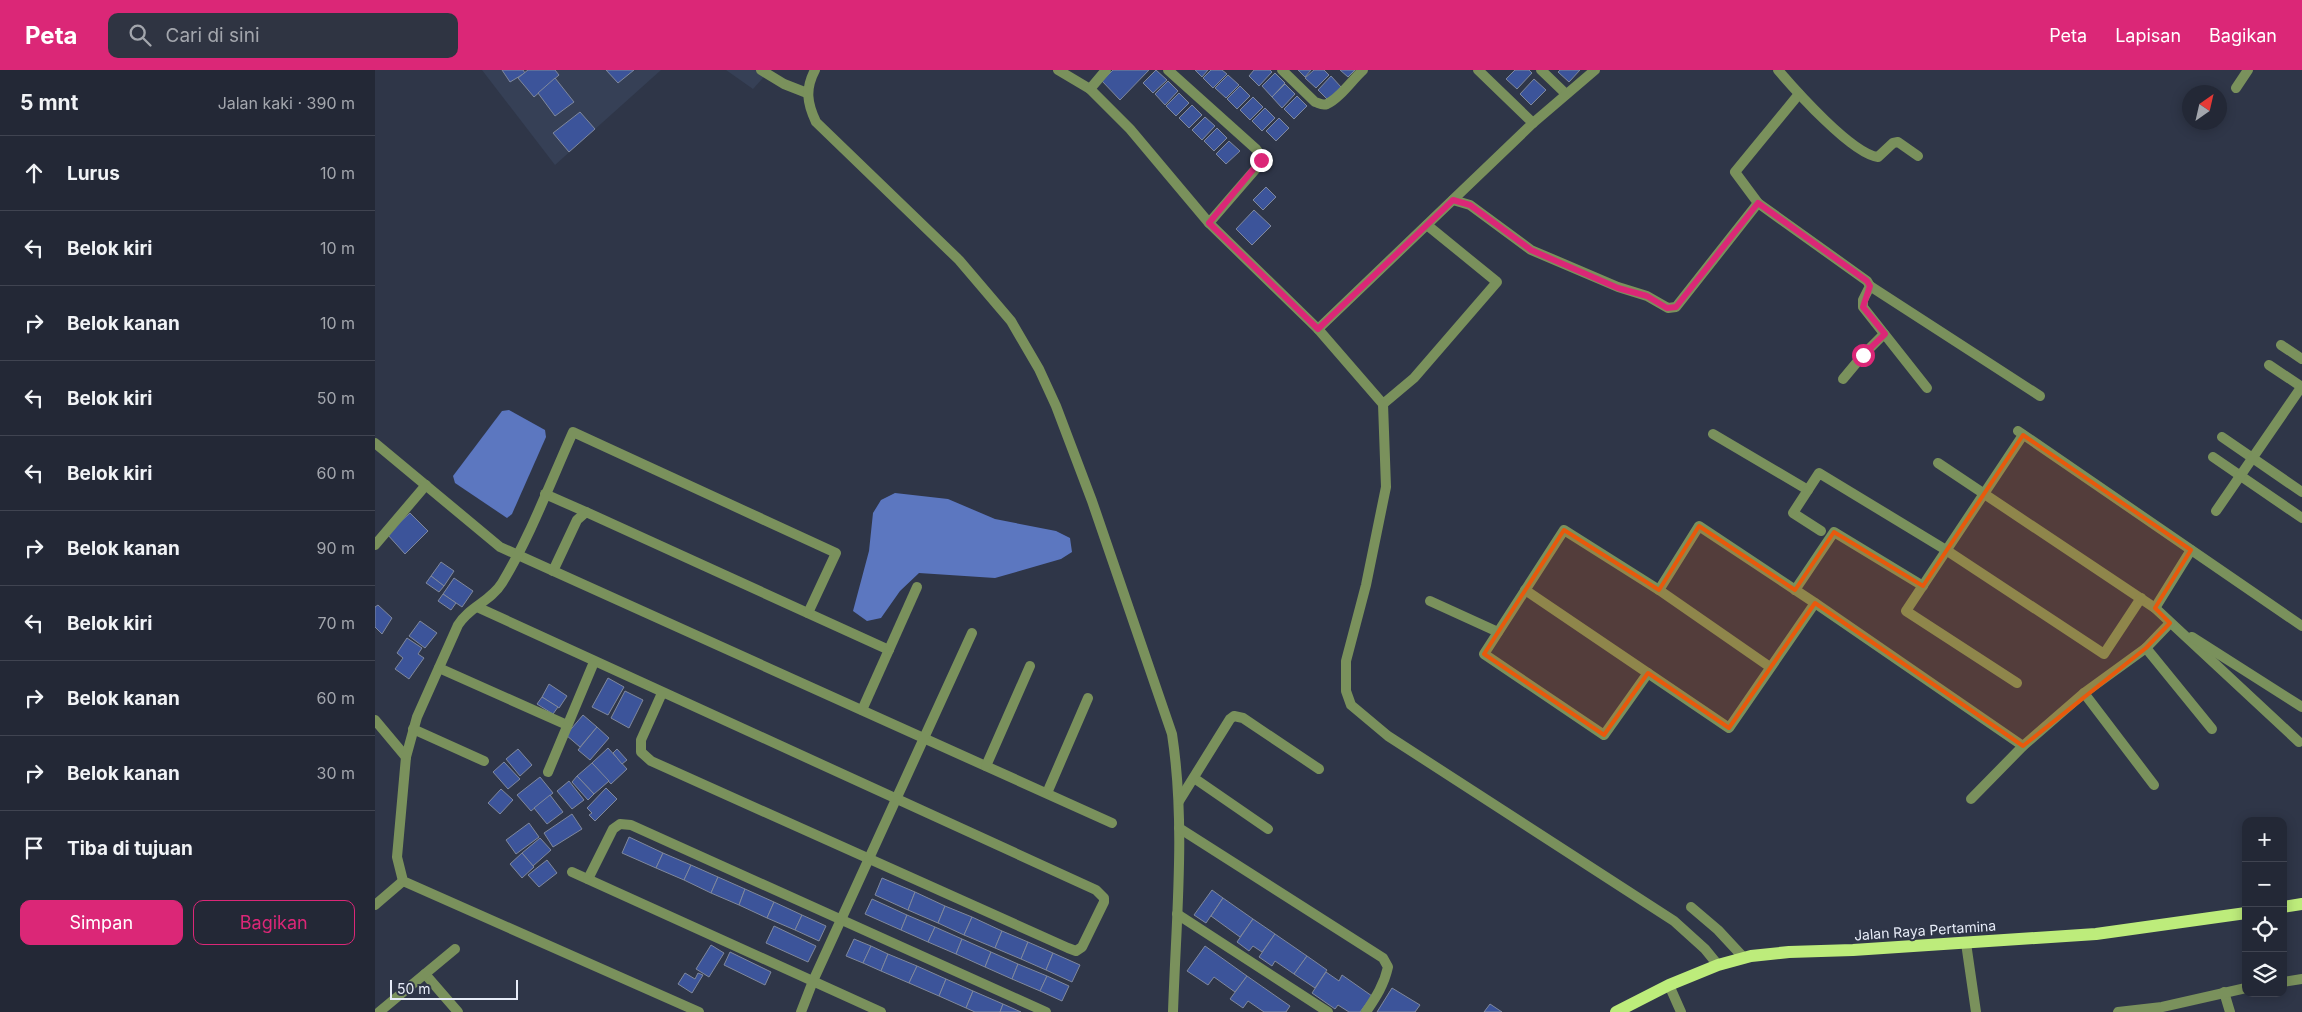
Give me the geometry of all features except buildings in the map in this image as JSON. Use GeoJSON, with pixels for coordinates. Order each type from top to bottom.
{"type":"FeatureCollection","features":[{"type":"Feature","properties":{"kind":"main road"},"geometry":{"type":"LineString","coordinates":[[2287,906],[2302,904]]}},
{"type":"Feature","properties":{"kind":"main road","name":"Jalan Raya Pertamina"},"geometry":{"type":"LineString","coordinates":[[1616,1012],[1669,985],[1718,965],[1744,958],[1789,952],[1853,950],[2096,934],[2242,914]]}},
{"type":"Feature","properties":{"kind":"street"},"geometry":{"type":"LineString","coordinates":[[761,70],[784,84],[807,93]]}},
{"type":"Feature","properties":{"kind":"street"},"geometry":{"type":"LineString","coordinates":[[815,70],[809,82],[807,93],[816,122],[959,260],[1011,321],[1039,369],[1056,406],[1092,500],[1172,734],[1179,801],[1173,1012]]}},
{"type":"Feature","properties":{"kind":"street"},"geometry":{"type":"LineString","coordinates":[[1058,70],[1090,88],[1131,129],[1209,223],[1318,329],[1383,404],[1386,487],[1370,568],[1346,661],[1346,691],[1351,705],[1389,736],[1674,921],[1718,965]]}},
{"type":"Feature","properties":{"kind":"street"},"geometry":{"type":"LineString","coordinates":[[1090,88],[1106,70]]}},
{"type":"Feature","properties":{"kind":"street"},"geometry":{"type":"LineString","coordinates":[[1168,70],[1257,149],[1262,157],[1260,164],[1209,223]]}},
{"type":"Feature","properties":{"kind":"street"},"geometry":{"type":"LineString","coordinates":[[1282,70],[1315,102],[1322,105],[1335,97],[1363,70]]}},
{"type":"Feature","properties":{"kind":"street"},"geometry":{"type":"LineString","coordinates":[[1478,70],[1533,123]]}},
{"type":"Feature","properties":{"kind":"street"},"geometry":{"type":"LineString","coordinates":[[1541,70],[1566,94]]}},
{"type":"Feature","properties":{"kind":"street"},"geometry":{"type":"LineString","coordinates":[[1318,329],[1533,123],[1595,70]]}},
{"type":"Feature","properties":{"kind":"street"},"geometry":{"type":"LineString","coordinates":[[1778,70],[1799,94],[1870,156],[1878,157],[1893,143],[1898,142],[1917,156]]}},
{"type":"Feature","properties":{"kind":"street"},"geometry":{"type":"LineString","coordinates":[[2236,88],[2248,70]]}},
{"type":"Feature","properties":{"kind":"street"},"geometry":{"type":"LineString","coordinates":[[1799,94],[1735,172],[1758,203],[1853,270],[1867,281],[1870,286],[2040,396]]}},
{"type":"Feature","properties":{"kind":"street"},"geometry":{"type":"LineString","coordinates":[[1453,200],[1470,205],[1531,250],[1618,288],[1647,296],[1667,308],[1676,307],[1758,203]]}},
{"type":"Feature","properties":{"kind":"street"},"geometry":{"type":"LineString","coordinates":[[1383,404],[1414,378],[1497,282],[1427,225]]}},
{"type":"Feature","properties":{"kind":"street"},"geometry":{"type":"LineString","coordinates":[[1870,286],[1863,307],[1927,388]]}},
{"type":"Feature","properties":{"kind":"street"},"geometry":{"type":"LineString","coordinates":[[1843,379],[1863,355],[1885,334]]}},
{"type":"Feature","properties":{"kind":"street"},"geometry":{"type":"LineString","coordinates":[[2281,345],[2302,359]]}},
{"type":"Feature","properties":{"kind":"street"},"geometry":{"type":"LineString","coordinates":[[2217,511],[2302,387],[2269,365]]}},
{"type":"Feature","properties":{"kind":"street"},"geometry":{"type":"LineString","coordinates":[[403,881],[397,857],[406,757],[413,730],[439,668],[463,618],[501,585],[517,555],[573,432],[836,553],[808,613]]}},
{"type":"Feature","properties":{"kind":"street"},"geometry":{"type":"LineString","coordinates":[[2017,683],[1906,610],[1984,493],[2020,433],[2302,626]]}},
{"type":"Feature","properties":{"kind":"street"},"geometry":{"type":"LineString","coordinates":[[1713,434],[1808,490]]}},
{"type":"Feature","properties":{"kind":"street"},"geometry":{"type":"LineString","coordinates":[[2222,437],[2302,492]]}},
{"type":"Feature","properties":{"kind":"street"},"geometry":{"type":"LineString","coordinates":[[375,443],[500,547],[1112,823]]}},
{"type":"Feature","properties":{"kind":"street"},"geometry":{"type":"LineString","coordinates":[[2213,457],[2302,518]]}},
{"type":"Feature","properties":{"kind":"street"},"geometry":{"type":"LineString","coordinates":[[1938,463],[2155,608],[2301,741]]}},
{"type":"Feature","properties":{"kind":"street"},"geometry":{"type":"LineString","coordinates":[[1821,531],[1793,513],[1819,473],[1946,550],[2104,654],[2141,598]]}},
{"type":"Feature","properties":{"kind":"street"},"geometry":{"type":"LineString","coordinates":[[375,545],[426,485]]}},
{"type":"Feature","properties":{"kind":"street"},"geometry":{"type":"LineString","coordinates":[[545,494],[889,650]]}},
{"type":"Feature","properties":{"kind":"street"},"geometry":{"type":"LineString","coordinates":[[553,571],[577,520],[586,512]]}},
{"type":"Feature","properties":{"kind":"street"},"geometry":{"type":"LineString","coordinates":[[1659,590],[1699,526],[2023,746]]}},
{"type":"Feature","properties":{"kind":"street"},"geometry":{"type":"LineString","coordinates":[[1649,673],[1604,736],[1484,654],[1564,530],[1659,590],[1770,667]]}},
{"type":"Feature","properties":{"kind":"street"},"geometry":{"type":"LineString","coordinates":[[1795,590],[1834,532],[1923,586]]}},
{"type":"Feature","properties":{"kind":"street"},"geometry":{"type":"LineString","coordinates":[[2155,608],[2191,550]]}},
{"type":"Feature","properties":{"kind":"street"},"geometry":{"type":"LineString","coordinates":[[862,710],[917,588]]}},
{"type":"Feature","properties":{"kind":"street"},"geometry":{"type":"LineString","coordinates":[[1525,590],[1729,728],[1815,603]]}},
{"type":"Feature","properties":{"kind":"street"},"geometry":{"type":"LineString","coordinates":[[1430,601],[1498,632]]}},
{"type":"Feature","properties":{"kind":"street"},"geometry":{"type":"LineString","coordinates":[[477,607],[1096,890],[1104,898],[1101,909],[1082,947],[1076,951],[645,757],[641,752],[641,740],[662,693]]}},
{"type":"Feature","properties":{"kind":"street"},"geometry":{"type":"LineString","coordinates":[[1971,799],[2023,746],[2084,693],[2145,648],[2171,622]]}},
{"type":"Feature","properties":{"kind":"street"},"geometry":{"type":"LineString","coordinates":[[2171,622],[2302,707]]}},
{"type":"Feature","properties":{"kind":"street"},"geometry":{"type":"LineString","coordinates":[[799,1011],[972,634]]}},
{"type":"Feature","properties":{"kind":"street"},"geometry":{"type":"LineString","coordinates":[[2145,648],[2212,729]]}},
{"type":"Feature","properties":{"kind":"street"},"geometry":{"type":"LineString","coordinates":[[548,772],[594,662]]}},
{"type":"Feature","properties":{"kind":"street"},"geometry":{"type":"LineString","coordinates":[[986,766],[1029,666]]}},
{"type":"Feature","properties":{"kind":"street"},"geometry":{"type":"LineString","coordinates":[[439,668],[567,725]]}},
{"type":"Feature","properties":{"kind":"street"},"geometry":{"type":"LineString","coordinates":[[2084,693],[2155,785]]}},
{"type":"Feature","properties":{"kind":"street"},"geometry":{"type":"LineString","coordinates":[[1047,793],[1089,698]]}},
{"type":"Feature","properties":{"kind":"street"},"geometry":{"type":"LineString","coordinates":[[1179,801],[1229,720],[1238,716],[1319,769]]}},
{"type":"Feature","properties":{"kind":"street"},"geometry":{"type":"LineString","coordinates":[[375,720],[406,757]]}},
{"type":"Feature","properties":{"kind":"street"},"geometry":{"type":"LineString","coordinates":[[413,730],[484,761]]}},
{"type":"Feature","properties":{"kind":"street"},"geometry":{"type":"LineString","coordinates":[[1194,778],[1268,829]]}},
{"type":"Feature","properties":{"kind":"street"},"geometry":{"type":"LineString","coordinates":[[588,879],[613,829],[624,823],[1046,1012]]}},
{"type":"Feature","properties":{"kind":"street"},"geometry":{"type":"LineString","coordinates":[[1179,828],[1383,958],[1388,968],[1386,977],[1382,988],[1366,1012]]}},
{"type":"Feature","properties":{"kind":"street"},"geometry":{"type":"LineString","coordinates":[[572,872],[881,1012]]}},
{"type":"Feature","properties":{"kind":"street"},"geometry":{"type":"LineString","coordinates":[[375,905],[403,881]]}},
{"type":"Feature","properties":{"kind":"street"},"geometry":{"type":"LineString","coordinates":[[403,881],[699,1012]]}},
{"type":"Feature","properties":{"kind":"street"},"geometry":{"type":"LineString","coordinates":[[1691,908],[1718,930],[1744,958]]}},
{"type":"Feature","properties":{"kind":"street"},"geometry":{"type":"LineString","coordinates":[[1177,914],[1328,1012]]}},
{"type":"Feature","properties":{"kind":"street"},"geometry":{"type":"LineString","coordinates":[[1967,943],[1976,1012]]}},
{"type":"Feature","properties":{"kind":"street"},"geometry":{"type":"LineString","coordinates":[[379,1012],[455,949]]}},
{"type":"Feature","properties":{"kind":"street"},"geometry":{"type":"LineString","coordinates":[[425,974],[458,1012]]}},
{"type":"Feature","properties":{"kind":"street"},"geometry":{"type":"LineString","coordinates":[[2287,981],[2302,979]]}},
{"type":"Feature","properties":{"kind":"street"},"geometry":{"type":"LineString","coordinates":[[1669,985],[1679,1008]]}},
{"type":"Feature","properties":{"kind":"street"},"geometry":{"type":"LineString","coordinates":[[2118,1012],[2162,1007],[2242,989]]}},
{"type":"Feature","properties":{"kind":"street"},"geometry":{"type":"LineString","coordinates":[[2224,992],[2229,1012]]}},
{"type":"Feature","properties":{"kind":"highlighted area"},"geometry":{"type":"Polygon","coordinates":[[[2023,435],[2191,550],[2155,608],[2170,623],[2146,648],[2023,746],[1815,603],[1729,728],[1648,673],[1604,735],[1484,654],[1564,530],[1659,590],[1699,526],[1795,590],[1834,532],[1923,586],[2023,435]]]}},
{"type":"Feature","properties":{"kind":"shaded area"},"geometry":{"type":"Polygon","coordinates":[[[482,70],[661,70],[555,165],[482,70]]]}},
{"type":"Feature","properties":{"kind":"shaded area"},"geometry":{"type":"Polygon","coordinates":[[[726,70],[770,70],[753,89],[726,70]]]}},
{"type":"Feature","properties":{"kind":"water"},"geometry":{"type":"Polygon","coordinates":[[[509,410],[545,430],[546,437],[512,514],[507,518],[455,483],[453,476],[502,411],[509,410]]]}},
{"type":"Feature","properties":{"kind":"water"},"geometry":{"type":"Polygon","coordinates":[[[895,493],[948,499],[995,519],[1056,531],[1070,538],[1072,552],[1061,559],[995,578],[919,573],[900,591],[881,618],[867,621],[853,611],[869,551],[873,513],[881,500],[895,493]]]}},
{"type":"Feature","properties":{"kind":"route"},"geometry":{"type":"LineString","coordinates":[[1261,160],[1260,164],[1209,223],[1318,329],[1453,200],[1470,205],[1531,250],[1618,288],[1647,296],[1667,308],[1676,307],[1758,203],[1867,281],[1870,286],[1863,300],[1863,307],[1885,334],[1863,355]]}}]}
